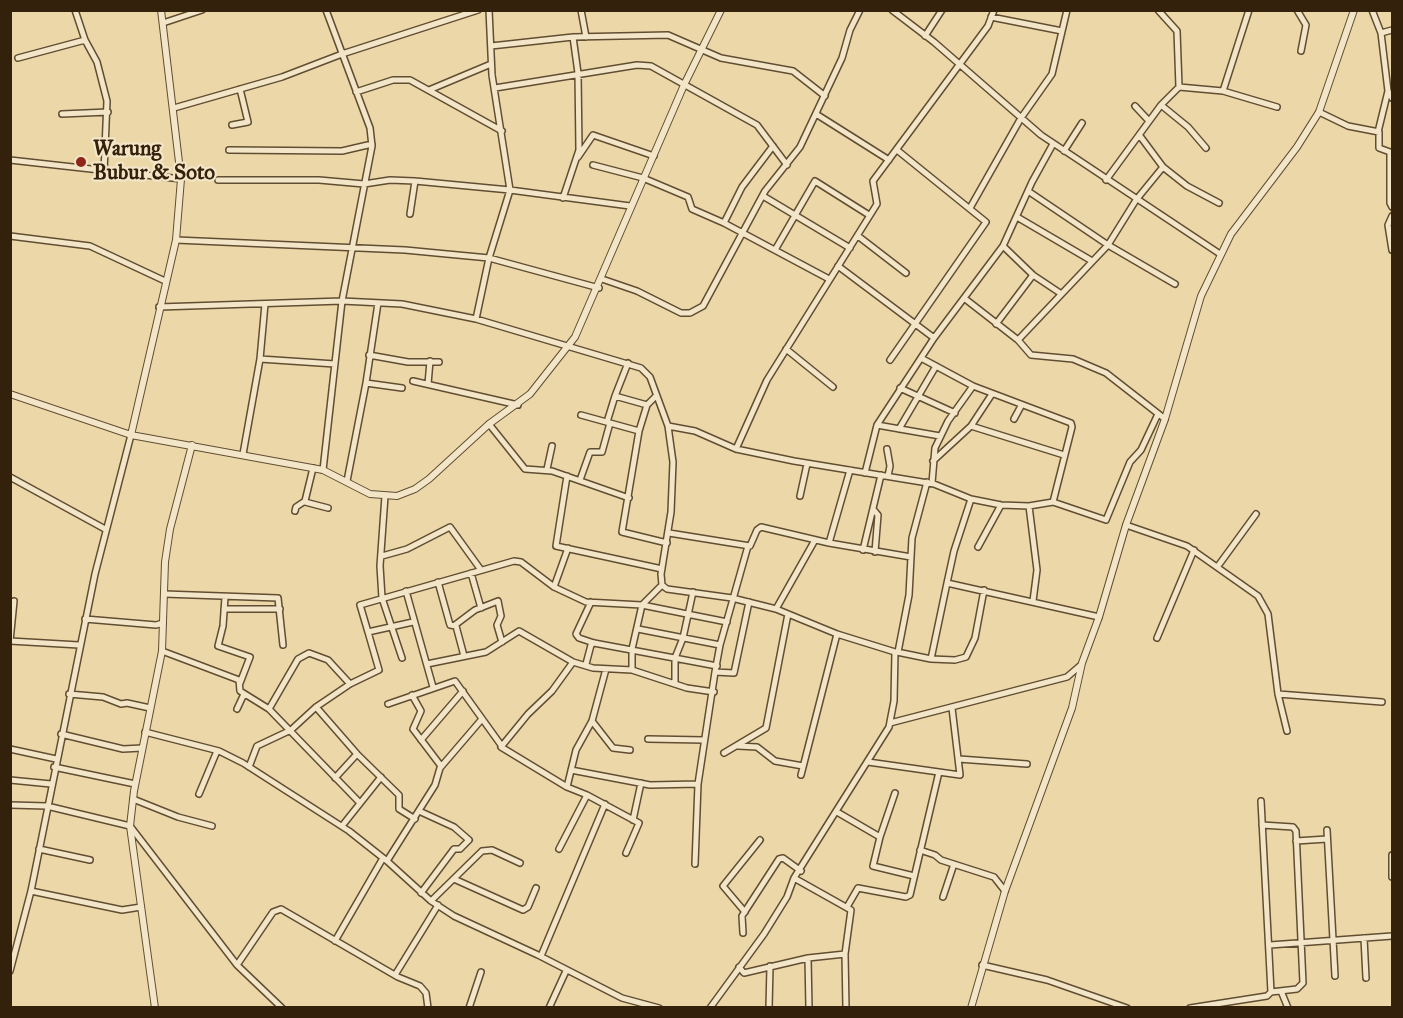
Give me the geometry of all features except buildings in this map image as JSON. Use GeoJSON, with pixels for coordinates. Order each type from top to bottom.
{"type":"FeatureCollection","features":[{"type":"Feature","properties":{"kind":"street"},"geometry":{"type":"LineString","coordinates":[[75,10],[85,40],[97,62],[108,112],[104,172]]}},
{"type":"Feature","properties":{"kind":"street"},"geometry":{"type":"LineString","coordinates":[[10,971],[31,891],[54,767],[105,529],[131,435],[176,240],[181,179],[161,10]]}},
{"type":"Feature","properties":{"kind":"street"},"geometry":{"type":"LineString","coordinates":[[163,23],[202,10]]}},
{"type":"Feature","properties":{"kind":"street"},"geometry":{"type":"LineString","coordinates":[[323,470],[342,301],[372,144],[370,128],[326,10]]}},
{"type":"Feature","properties":{"kind":"street"},"geometry":{"type":"LineString","coordinates":[[174,108],[282,77],[342,54],[478,10]]}},
{"type":"Feature","properties":{"kind":"street"},"geometry":{"type":"LineString","coordinates":[[476,319],[489,258],[510,190],[491,64],[489,10]]}},
{"type":"Feature","properties":{"kind":"street"},"geometry":{"type":"LineString","coordinates":[[580,10],[586,37]]}},
{"type":"Feature","properties":{"kind":"street"},"geometry":{"type":"LineString","coordinates":[[10,394],[131,435],[192,444],[323,470],[370,494],[386,496],[404,494],[429,479],[489,424],[518,405],[542,382],[585,321],[630,206],[684,84],[721,10]]}},
{"type":"Feature","properties":{"kind":"street"},"geometry":{"type":"LineString","coordinates":[[602,279],[630,288],[681,313],[696,311],[706,301],[763,196],[800,147],[825,96],[860,10]]}},
{"type":"Feature","properties":{"kind":"street"},"geometry":{"type":"LineString","coordinates":[[892,10],[1053,144],[1220,254]]}},
{"type":"Feature","properties":{"kind":"street"},"geometry":{"type":"LineString","coordinates":[[925,36],[942,10]]}},
{"type":"Feature","properties":{"kind":"street"},"geometry":{"type":"LineString","coordinates":[[736,449],[767,380],[870,215],[878,199],[873,181],[994,10]]}},
{"type":"Feature","properties":{"kind":"street"},"geometry":{"type":"LineString","coordinates":[[970,208],[1021,118],[1052,74],[1067,10]]}},
{"type":"Feature","properties":{"kind":"street"},"geometry":{"type":"LineString","coordinates":[[1106,180],[1161,105],[1179,87],[1177,31],[1158,10]]}},
{"type":"Feature","properties":{"kind":"street"},"geometry":{"type":"LineString","coordinates":[[1223,91],[1249,10]]}},
{"type":"Feature","properties":{"kind":"street"},"geometry":{"type":"LineString","coordinates":[[1297,10],[1306,25],[1301,51]]}},
{"type":"Feature","properties":{"kind":"street"},"geometry":{"type":"LineString","coordinates":[[971,1008],[1005,891],[1072,708],[1082,663],[1099,617],[1125,525],[1165,419],[1201,296],[1237,224],[1297,147],[1318,112],[1353,10]]}},
{"type":"Feature","properties":{"kind":"street"},"geometry":{"type":"LineString","coordinates":[[1372,10],[1381,33],[1389,69],[1388,91],[1378,132],[1379,148],[1390,151],[1390,203],[1392,207]]}},
{"type":"Feature","properties":{"kind":"street"},"geometry":{"type":"LineString","coordinates":[[991,17],[1062,32]]}},
{"type":"Feature","properties":{"kind":"street"},"geometry":{"type":"LineString","coordinates":[[1381,33],[1392,30]]}},
{"type":"Feature","properties":{"kind":"street"},"geometry":{"type":"LineString","coordinates":[[491,46],[573,37],[668,35],[728,60],[793,71],[825,96]]}},
{"type":"Feature","properties":{"kind":"street"},"geometry":{"type":"LineString","coordinates":[[573,37],[578,73],[578,157]]}},
{"type":"Feature","properties":{"kind":"street"},"geometry":{"type":"LineString","coordinates":[[18,58],[85,40]]}},
{"type":"Feature","properties":{"kind":"street"},"geometry":{"type":"LineString","coordinates":[[429,90],[491,64]]}},
{"type":"Feature","properties":{"kind":"street"},"geometry":{"type":"LineString","coordinates":[[495,88],[578,73],[651,66],[758,125],[787,165]]}},
{"type":"Feature","properties":{"kind":"street"},"geometry":{"type":"LineString","coordinates":[[356,92],[402,78],[429,90],[502,131]]}},
{"type":"Feature","properties":{"kind":"street"},"geometry":{"type":"LineString","coordinates":[[1179,87],[1223,91],[1277,107]]}},
{"type":"Feature","properties":{"kind":"street"},"geometry":{"type":"LineString","coordinates":[[232,125],[248,122],[240,89]]}},
{"type":"Feature","properties":{"kind":"street"},"geometry":{"type":"LineString","coordinates":[[1388,91],[1392,98]]}},
{"type":"Feature","properties":{"kind":"street"},"geometry":{"type":"LineString","coordinates":[[1161,105],[1188,127],[1206,147]]}},
{"type":"Feature","properties":{"kind":"street"},"geometry":{"type":"LineString","coordinates":[[1135,106],[1149,121]]}},
{"type":"Feature","properties":{"kind":"street"},"geometry":{"type":"LineString","coordinates":[[62,114],[108,112]]}},
{"type":"Feature","properties":{"kind":"street"},"geometry":{"type":"LineString","coordinates":[[1318,112],[1348,126],[1378,132]]}},
{"type":"Feature","properties":{"kind":"street"},"geometry":{"type":"LineString","coordinates":[[816,114],[889,160]]}},
{"type":"Feature","properties":{"kind":"street"},"geometry":{"type":"LineString","coordinates":[[1064,151],[1082,123]]}},
{"type":"Feature","properties":{"kind":"street"},"geometry":{"type":"LineString","coordinates":[[563,198],[578,157],[593,135],[654,156]]}},
{"type":"Feature","properties":{"kind":"street"},"geometry":{"type":"LineString","coordinates":[[1140,136],[1163,167],[1187,186],[1219,203]]}},
{"type":"Feature","properties":{"kind":"street"},"geometry":{"type":"LineString","coordinates":[[229,150],[342,151],[372,144]]}},
{"type":"Feature","properties":{"kind":"street"},"geometry":{"type":"LineString","coordinates":[[864,473],[876,425],[934,339],[1003,246],[1053,144]]}},
{"type":"Feature","properties":{"kind":"street"},"geometry":{"type":"LineString","coordinates":[[724,223],[742,187],[773,146]]}},
{"type":"Feature","properties":{"kind":"street"},"geometry":{"type":"LineString","coordinates":[[890,360],[917,325],[986,224],[985,220],[897,150]]}},
{"type":"Feature","properties":{"kind":"street"},"geometry":{"type":"LineString","coordinates":[[10,160],[181,179]]}},
{"type":"Feature","properties":{"kind":"street"},"geometry":{"type":"LineString","coordinates":[[593,165],[643,178],[688,197],[689,207],[829,279]]}},
{"type":"Feature","properties":{"kind":"street"},"geometry":{"type":"LineString","coordinates":[[1018,340],[1060,293],[1108,245],[1136,200],[1163,167]]}},
{"type":"Feature","properties":{"kind":"street"},"geometry":{"type":"LineString","coordinates":[[218,180],[319,180],[364,184],[390,180],[415,181],[510,190],[630,206]]}},
{"type":"Feature","properties":{"kind":"street"},"geometry":{"type":"LineString","coordinates":[[410,214],[415,181]]}},
{"type":"Feature","properties":{"kind":"street"},"geometry":{"type":"LineString","coordinates":[[775,250],[816,181],[870,215]]}},
{"type":"Feature","properties":{"kind":"street"},"geometry":{"type":"LineString","coordinates":[[1028,191],[1108,245],[1176,284]]}},
{"type":"Feature","properties":{"kind":"street"},"geometry":{"type":"LineString","coordinates":[[763,196],[795,213],[850,248]]}},
{"type":"Feature","properties":{"kind":"street"},"geometry":{"type":"LineString","coordinates":[[1392,216],[1388,225],[1392,250]]}},
{"type":"Feature","properties":{"kind":"street"},"geometry":{"type":"LineString","coordinates":[[1017,217],[1092,261]]}},
{"type":"Feature","properties":{"kind":"street"},"geometry":{"type":"LineString","coordinates":[[10,236],[90,246],[165,281]]}},
{"type":"Feature","properties":{"kind":"street"},"geometry":{"type":"LineString","coordinates":[[858,236],[906,273]]}},
{"type":"Feature","properties":{"kind":"street"},"geometry":{"type":"LineString","coordinates":[[176,240],[353,248],[489,258],[599,288]]}},
{"type":"Feature","properties":{"kind":"street"},"geometry":{"type":"LineString","coordinates":[[1003,246],[1033,275],[1060,293]]}},
{"type":"Feature","properties":{"kind":"street"},"geometry":{"type":"LineString","coordinates":[[838,266],[934,339]]}},
{"type":"Feature","properties":{"kind":"street"},"geometry":{"type":"LineString","coordinates":[[996,324],[1033,275]]}},
{"type":"Feature","properties":{"kind":"street"},"geometry":{"type":"LineString","coordinates":[[964,298],[1018,340],[1031,355],[1073,359],[1106,373],[1165,419]]}},
{"type":"Feature","properties":{"kind":"street"},"geometry":{"type":"LineString","coordinates":[[159,307],[342,301],[428,308],[568,345],[628,363],[647,373],[668,426],[673,462],[669,532],[662,569],[662,585],[642,605],[632,649],[632,670]]}},
{"type":"Feature","properties":{"kind":"street"},"geometry":{"type":"LineString","coordinates":[[347,481],[366,383],[378,303]]}},
{"type":"Feature","properties":{"kind":"street"},"geometry":{"type":"LineString","coordinates":[[243,454],[260,359],[265,304]]}},
{"type":"Feature","properties":{"kind":"street"},"geometry":{"type":"LineString","coordinates":[[786,349],[833,387]]}},
{"type":"Feature","properties":{"kind":"street"},"geometry":{"type":"LineString","coordinates":[[369,355],[408,362],[439,362]]}},
{"type":"Feature","properties":{"kind":"street"},"geometry":{"type":"LineString","coordinates":[[921,358],[973,386],[1020,406],[1071,423],[1072,427],[1053,502]]}},
{"type":"Feature","properties":{"kind":"street"},"geometry":{"type":"LineString","coordinates":[[260,359],[335,364]]}},
{"type":"Feature","properties":{"kind":"street"},"geometry":{"type":"LineString","coordinates":[[428,384],[430,361]]}},
{"type":"Feature","properties":{"kind":"street"},"geometry":{"type":"LineString","coordinates":[[580,480],[590,452],[602,452],[615,396],[628,363]]}},
{"type":"Feature","properties":{"kind":"street"},"geometry":{"type":"LineString","coordinates":[[899,429],[916,395],[936,366]]}},
{"type":"Feature","properties":{"kind":"street"},"geometry":{"type":"LineString","coordinates":[[413,381],[518,405]]}},
{"type":"Feature","properties":{"kind":"street"},"geometry":{"type":"LineString","coordinates":[[366,383],[402,388]]}},
{"type":"Feature","properties":{"kind":"street"},"geometry":{"type":"LineString","coordinates":[[710,1008],[764,934],[787,897],[794,878],[801,871],[890,723],[894,701],[897,652],[909,595],[913,534],[929,483],[940,436],[973,386]]}},
{"type":"Feature","properties":{"kind":"street"},"geometry":{"type":"LineString","coordinates":[[900,387],[955,413]]}},
{"type":"Feature","properties":{"kind":"street"},"geometry":{"type":"LineString","coordinates":[[933,461],[971,426],[992,394]]}},
{"type":"Feature","properties":{"kind":"street"},"geometry":{"type":"LineString","coordinates":[[615,396],[647,405]]}},
{"type":"Feature","properties":{"kind":"street"},"geometry":{"type":"LineString","coordinates":[[656,396],[647,405],[639,431],[623,533],[667,543]]}},
{"type":"Feature","properties":{"kind":"street"},"geometry":{"type":"LineString","coordinates":[[1014,419],[1020,406]]}},
{"type":"Feature","properties":{"kind":"street"},"geometry":{"type":"LineString","coordinates":[[668,426],[695,431],[736,449],[807,464],[929,483],[971,499],[1001,506],[1029,506],[1053,502],[1106,520],[1130,462],[1141,450],[1158,414]]}},
{"type":"Feature","properties":{"kind":"street"},"geometry":{"type":"LineString","coordinates":[[581,415],[639,431]]}},
{"type":"Feature","properties":{"kind":"street"},"geometry":{"type":"LineString","coordinates":[[489,424],[523,467],[547,470],[629,498]]}},
{"type":"Feature","properties":{"kind":"street"},"geometry":{"type":"LineString","coordinates":[[876,425],[940,436]]}},
{"type":"Feature","properties":{"kind":"street"},"geometry":{"type":"LineString","coordinates":[[971,426],[1064,455]]}},
{"type":"Feature","properties":{"kind":"street"},"geometry":{"type":"LineString","coordinates":[[155,1008],[130,826],[135,784],[162,651],[170,529],[192,444]]}},
{"type":"Feature","properties":{"kind":"street"},"geometry":{"type":"LineString","coordinates":[[547,470],[552,446]]}},
{"type":"Feature","properties":{"kind":"street"},"geometry":{"type":"LineString","coordinates":[[887,448],[890,466],[888,476]]}},
{"type":"Feature","properties":{"kind":"street"},"geometry":{"type":"LineString","coordinates":[[800,496],[807,464]]}},
{"type":"Feature","properties":{"kind":"street"},"geometry":{"type":"LineString","coordinates":[[305,502],[313,468]]}},
{"type":"Feature","properties":{"kind":"street"},"geometry":{"type":"LineString","coordinates":[[829,543],[850,470]]}},
{"type":"Feature","properties":{"kind":"street"},"geometry":{"type":"LineString","coordinates":[[863,550],[881,475]]}},
{"type":"Feature","properties":{"kind":"street"},"geometry":{"type":"LineString","coordinates":[[567,476],[556,546],[662,569]]}},
{"type":"Feature","properties":{"kind":"street"},"geometry":{"type":"LineString","coordinates":[[10,477],[105,529]]}},
{"type":"Feature","properties":{"kind":"street"},"geometry":{"type":"LineString","coordinates":[[386,496],[382,598],[402,658]]}},
{"type":"Feature","properties":{"kind":"street"},"geometry":{"type":"LineString","coordinates":[[931,659],[954,551],[971,499]]}},
{"type":"Feature","properties":{"kind":"street"},"geometry":{"type":"LineString","coordinates":[[295,511],[305,502],[328,508]]}},
{"type":"Feature","properties":{"kind":"street"},"geometry":{"type":"LineString","coordinates":[[978,547],[1001,506]]}},
{"type":"Feature","properties":{"kind":"street"},"geometry":{"type":"LineString","coordinates":[[1029,506],[1037,570],[1033,601]]}},
{"type":"Feature","properties":{"kind":"street"},"geometry":{"type":"LineString","coordinates":[[873,509],[878,515],[875,552]]}},
{"type":"Feature","properties":{"kind":"street"},"geometry":{"type":"LineString","coordinates":[[1218,566],[1256,514]]}},
{"type":"Feature","properties":{"kind":"street"},"geometry":{"type":"LineString","coordinates":[[1125,525],[1194,550],[1252,590],[1264,605],[1272,635],[1278,694],[1287,731]]}},
{"type":"Feature","properties":{"kind":"street"},"geometry":{"type":"LineString","coordinates":[[382,556],[411,547],[449,527],[481,570]]}},
{"type":"Feature","properties":{"kind":"street"},"geometry":{"type":"LineString","coordinates":[[669,532],[748,546],[753,544],[759,527],[910,558]]}},
{"type":"Feature","properties":{"kind":"street"},"geometry":{"type":"LineString","coordinates":[[776,609],[815,540]]}},
{"type":"Feature","properties":{"kind":"street"},"geometry":{"type":"LineString","coordinates":[[695,864],[699,784],[720,645],[748,546]]}},
{"type":"Feature","properties":{"kind":"street"},"geometry":{"type":"LineString","coordinates":[[554,587],[568,549]]}},
{"type":"Feature","properties":{"kind":"street"},"geometry":{"type":"LineString","coordinates":[[1157,638],[1194,550]]}},
{"type":"Feature","properties":{"kind":"street"},"geometry":{"type":"LineString","coordinates":[[249,767],[254,748],[291,730],[316,707],[350,684],[379,669],[360,606],[382,598],[518,561],[554,587],[591,602],[642,605],[727,622]]}},
{"type":"Feature","properties":{"kind":"street"},"geometry":{"type":"LineString","coordinates":[[471,573],[481,608]]}},
{"type":"Feature","properties":{"kind":"street"},"geometry":{"type":"LineString","coordinates":[[438,582],[450,625],[455,625],[494,601],[499,602],[501,616],[497,625],[502,642]]}},
{"type":"Feature","properties":{"kind":"street"},"geometry":{"type":"LineString","coordinates":[[947,583],[1099,617]]}},
{"type":"Feature","properties":{"kind":"street"},"geometry":{"type":"LineString","coordinates":[[662,585],[667,589],[732,598],[776,609],[837,634],[897,652],[931,659],[961,659],[968,654],[975,638],[984,590]]}},
{"type":"Feature","properties":{"kind":"street"},"geometry":{"type":"LineString","coordinates":[[406,591],[433,687]]}},
{"type":"Feature","properties":{"kind":"street"},"geometry":{"type":"LineString","coordinates":[[675,684],[675,657],[683,638],[693,592]]}},
{"type":"Feature","properties":{"kind":"street"},"geometry":{"type":"LineString","coordinates":[[164,594],[277,597],[283,645]]}},
{"type":"Feature","properties":{"kind":"street"},"geometry":{"type":"LineString","coordinates":[[225,597],[218,646],[250,657],[239,690],[269,709],[360,803]]}},
{"type":"Feature","properties":{"kind":"street"},"geometry":{"type":"LineString","coordinates":[[14,601],[14,627],[10,641],[79,645]]}},
{"type":"Feature","properties":{"kind":"street"},"geometry":{"type":"LineString","coordinates":[[591,602],[576,635],[594,643],[675,657],[734,673],[749,602]]}},
{"type":"Feature","properties":{"kind":"street"},"geometry":{"type":"LineString","coordinates":[[224,609],[280,609]]}},
{"type":"Feature","properties":{"kind":"street"},"geometry":{"type":"LineString","coordinates":[[724,753],[766,728],[788,614]]}},
{"type":"Feature","properties":{"kind":"street"},"geometry":{"type":"LineString","coordinates":[[85,619],[156,625],[163,623]]}},
{"type":"Feature","properties":{"kind":"street"},"geometry":{"type":"LineString","coordinates":[[368,632],[413,622]]}},
{"type":"Feature","properties":{"kind":"street"},"geometry":{"type":"LineString","coordinates":[[455,625],[464,656]]}},
{"type":"Feature","properties":{"kind":"street"},"geometry":{"type":"LineString","coordinates":[[638,629],[720,645]]}},
{"type":"Feature","properties":{"kind":"street"},"geometry":{"type":"LineString","coordinates":[[428,664],[486,652],[519,631],[573,662],[586,664],[593,668],[632,670],[675,684],[714,692]]}},
{"type":"Feature","properties":{"kind":"street"},"geometry":{"type":"LineString","coordinates":[[801,775],[837,634]]}},
{"type":"Feature","properties":{"kind":"street"},"geometry":{"type":"LineString","coordinates":[[586,664],[591,645],[594,643]]}},
{"type":"Feature","properties":{"kind":"street"},"geometry":{"type":"LineString","coordinates":[[162,651],[238,679],[240,683]]}},
{"type":"Feature","properties":{"kind":"street"},"geometry":{"type":"LineString","coordinates":[[269,709],[298,659],[309,653],[328,660],[350,684]]}},
{"type":"Feature","properties":{"kind":"street"},"geometry":{"type":"LineString","coordinates":[[501,745],[552,691],[573,662]]}},
{"type":"Feature","properties":{"kind":"street"},"geometry":{"type":"LineString","coordinates":[[890,723],[1068,677],[1082,663]]}},
{"type":"Feature","properties":{"kind":"street"},"geometry":{"type":"LineString","coordinates":[[567,787],[576,750],[591,721],[606,669]]}},
{"type":"Feature","properties":{"kind":"street"},"geometry":{"type":"LineString","coordinates":[[388,704],[454,681],[503,750],[567,787],[606,804],[640,825],[626,854]]}},
{"type":"Feature","properties":{"kind":"street"},"geometry":{"type":"LineString","coordinates":[[421,740],[463,691]]}},
{"type":"Feature","properties":{"kind":"street"},"geometry":{"type":"LineString","coordinates":[[69,694],[103,697],[121,704],[150,708]]}},
{"type":"Feature","properties":{"kind":"street"},"geometry":{"type":"LineString","coordinates":[[237,709],[244,694]]}},
{"type":"Feature","properties":{"kind":"street"},"geometry":{"type":"LineString","coordinates":[[1278,694],[1382,702]]}},
{"type":"Feature","properties":{"kind":"street"},"geometry":{"type":"LineString","coordinates":[[412,695],[421,711],[412,728],[441,766]]}},
{"type":"Feature","properties":{"kind":"street"},"geometry":{"type":"LineString","coordinates":[[316,707],[357,754],[400,796],[399,809],[415,819]]}},
{"type":"Feature","properties":{"kind":"street"},"geometry":{"type":"LineString","coordinates":[[868,762],[960,775],[952,708]]}},
{"type":"Feature","properties":{"kind":"street"},"geometry":{"type":"LineString","coordinates":[[335,941],[385,859],[415,819],[435,785],[441,766],[482,719]]}},
{"type":"Feature","properties":{"kind":"street"},"geometry":{"type":"LineString","coordinates":[[591,721],[613,748],[630,750]]}},
{"type":"Feature","properties":{"kind":"street"},"geometry":{"type":"LineString","coordinates":[[145,732],[217,751],[249,767],[342,826],[385,859],[421,893],[454,916],[541,956],[622,998],[658,1007]]}},
{"type":"Feature","properties":{"kind":"street"},"geometry":{"type":"LineString","coordinates":[[61,734],[123,749],[142,748]]}},
{"type":"Feature","properties":{"kind":"street"},"geometry":{"type":"LineString","coordinates":[[648,739],[704,741]]}},
{"type":"Feature","properties":{"kind":"street"},"geometry":{"type":"LineString","coordinates":[[736,746],[757,747],[775,761],[803,766]]}},
{"type":"Feature","properties":{"kind":"street"},"geometry":{"type":"LineString","coordinates":[[10,749],[56,759]]}},
{"type":"Feature","properties":{"kind":"street"},"geometry":{"type":"LineString","coordinates":[[199,794],[217,751]]}},
{"type":"Feature","properties":{"kind":"street"},"geometry":{"type":"LineString","coordinates":[[335,778],[357,754]]}},
{"type":"Feature","properties":{"kind":"street"},"geometry":{"type":"LineString","coordinates":[[959,759],[1027,764]]}},
{"type":"Feature","properties":{"kind":"street"},"geometry":{"type":"LineString","coordinates":[[54,767],[135,784]]}},
{"type":"Feature","properties":{"kind":"street"},"geometry":{"type":"LineString","coordinates":[[571,770],[641,783],[699,784]]}},
{"type":"Feature","properties":{"kind":"street"},"geometry":{"type":"LineString","coordinates":[[847,907],[858,888],[909,896],[939,772]]}},
{"type":"Feature","properties":{"kind":"street"},"geometry":{"type":"LineString","coordinates":[[342,826],[381,777]]}},
{"type":"Feature","properties":{"kind":"street"},"geometry":{"type":"LineString","coordinates":[[10,780],[51,784]]}},
{"type":"Feature","properties":{"kind":"street"},"geometry":{"type":"LineString","coordinates":[[633,820],[641,783]]}},
{"type":"Feature","properties":{"kind":"street"},"geometry":{"type":"LineString","coordinates":[[895,793],[873,866],[914,876]]}},
{"type":"Feature","properties":{"kind":"street"},"geometry":{"type":"LineString","coordinates":[[559,849],[587,795]]}},
{"type":"Feature","properties":{"kind":"street"},"geometry":{"type":"LineString","coordinates":[[133,799],[178,817],[212,826]]}},
{"type":"Feature","properties":{"kind":"street"},"geometry":{"type":"LineString","coordinates":[[1261,801],[1271,992]]}},
{"type":"Feature","properties":{"kind":"street"},"geometry":{"type":"LineString","coordinates":[[541,956],[606,804]]}},
{"type":"Feature","properties":{"kind":"street"},"geometry":{"type":"LineString","coordinates":[[10,805],[47,806],[130,826],[237,965],[282,1008]]}},
{"type":"Feature","properties":{"kind":"street"},"geometry":{"type":"LineString","coordinates":[[419,811],[454,827],[469,840],[460,849],[454,849],[421,893]]}},
{"type":"Feature","properties":{"kind":"street"},"geometry":{"type":"LineString","coordinates":[[837,812],[880,837]]}},
{"type":"Feature","properties":{"kind":"street"},"geometry":{"type":"LineString","coordinates":[[1190,1008],[1267,996],[1271,992],[1302,986],[1296,841],[1293,827],[1262,825]]}},
{"type":"Feature","properties":{"kind":"street"},"geometry":{"type":"LineString","coordinates":[[1327,830],[1335,976]]}},
{"type":"Feature","properties":{"kind":"street"},"geometry":{"type":"LineString","coordinates":[[1296,841],[1327,839]]}},
{"type":"Feature","properties":{"kind":"street"},"geometry":{"type":"LineString","coordinates":[[745,912],[723,886],[760,840]]}},
{"type":"Feature","properties":{"kind":"street"},"geometry":{"type":"LineString","coordinates":[[39,849],[90,860]]}},
{"type":"Feature","properties":{"kind":"street"},"geometry":{"type":"LineString","coordinates":[[431,901],[485,850],[492,850],[520,863]]}},
{"type":"Feature","properties":{"kind":"street"},"geometry":{"type":"LineString","coordinates":[[920,850],[994,877],[1005,891]]}},
{"type":"Feature","properties":{"kind":"street"},"geometry":{"type":"LineString","coordinates":[[1392,855],[1392,877]]}},
{"type":"Feature","properties":{"kind":"street"},"geometry":{"type":"LineString","coordinates":[[743,933],[741,921],[745,912],[780,858],[801,871]]}},
{"type":"Feature","properties":{"kind":"street"},"geometry":{"type":"LineString","coordinates":[[943,897],[954,864]]}},
{"type":"Feature","properties":{"kind":"street"},"geometry":{"type":"LineString","coordinates":[[794,878],[847,907],[851,913],[844,954],[846,1008]]}},
{"type":"Feature","properties":{"kind":"street"},"geometry":{"type":"LineString","coordinates":[[454,879],[523,910],[528,907],[536,888]]}},
{"type":"Feature","properties":{"kind":"street"},"geometry":{"type":"LineString","coordinates":[[31,891],[122,910],[141,907]]}},
{"type":"Feature","properties":{"kind":"street"},"geometry":{"type":"LineString","coordinates":[[395,975],[438,905]]}},
{"type":"Feature","properties":{"kind":"street"},"geometry":{"type":"LineString","coordinates":[[237,965],[276,910],[285,910],[335,941],[424,989],[428,1008]]}},
{"type":"Feature","properties":{"kind":"street"},"geometry":{"type":"LineString","coordinates":[[1270,945],[1392,936]]}},
{"type":"Feature","properties":{"kind":"street"},"geometry":{"type":"LineString","coordinates":[[1364,938],[1366,978]]}},
{"type":"Feature","properties":{"kind":"street"},"geometry":{"type":"LineString","coordinates":[[739,967],[744,973],[808,958],[844,954]]}},
{"type":"Feature","properties":{"kind":"street"},"geometry":{"type":"LineString","coordinates":[[808,958],[809,1008]]}},
{"type":"Feature","properties":{"kind":"street"},"geometry":{"type":"LineString","coordinates":[[982,965],[1047,980],[1127,1008]]}},
{"type":"Feature","properties":{"kind":"street"},"geometry":{"type":"LineString","coordinates":[[769,1008],[770,966]]}},
{"type":"Feature","properties":{"kind":"street"},"geometry":{"type":"LineString","coordinates":[[549,1008],[567,971]]}},
{"type":"Feature","properties":{"kind":"street"},"geometry":{"type":"LineString","coordinates":[[469,1008],[481,972]]}},
{"type":"Feature","properties":{"kind":"street"},"geometry":{"type":"LineString","coordinates":[[1281,991],[1288,1008]]}},
{"type":"Feature","properties":{"kind":"street"},"geometry":{"type":"LineString","coordinates":[[271,1008],[276,1002]]}},
{"type":"Feature","properties":{"kind":"place","name":"Warung Bubur & Soto"},"geometry":{"type":"Point","coordinates":[81,162]}}]}
